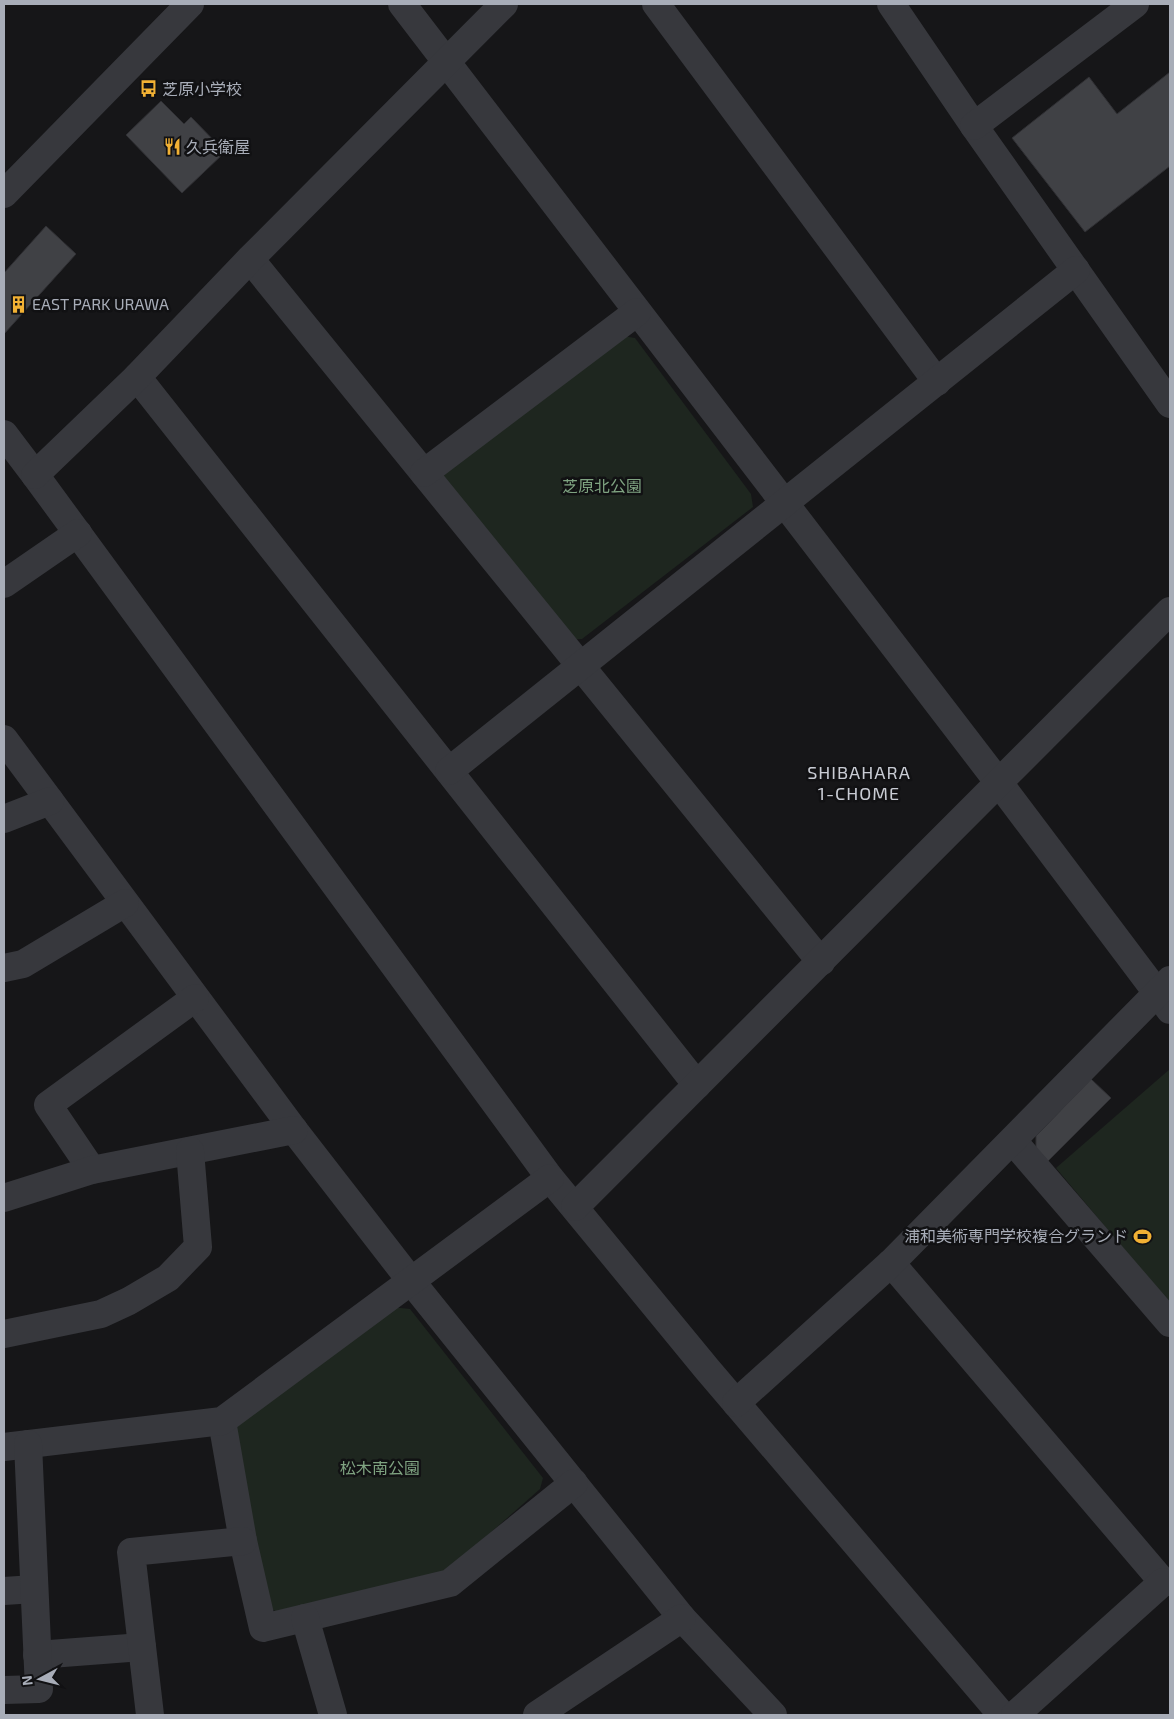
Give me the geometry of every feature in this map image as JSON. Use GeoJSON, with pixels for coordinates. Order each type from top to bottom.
{"type":"FeatureCollection","features":[{"type":"Feature","properties":{"kind":"street"},"geometry":{"type":"LineString","coordinates":[[4,194],[190,4]]}},
{"type":"Feature","properties":{"kind":"street"},"geometry":{"type":"LineString","coordinates":[[402,4],[999,783],[1166,994],[1013,1141],[891,1263],[736,1403]]}},
{"type":"Feature","properties":{"kind":"street"},"geometry":{"type":"LineString","coordinates":[[36,475],[137,377],[250,259],[504,4]]}},
{"type":"Feature","properties":{"kind":"street"},"geometry":{"type":"LineString","coordinates":[[656,4],[937,382]]}},
{"type":"Feature","properties":{"kind":"street"},"geometry":{"type":"LineString","coordinates":[[891,4],[974,126],[1170,404]]}},
{"type":"Feature","properties":{"kind":"street"},"geometry":{"type":"LineString","coordinates":[[974,126],[1135,4]]}},
{"type":"Feature","properties":{"kind":"street"},"geometry":{"type":"LineString","coordinates":[[250,259],[821,962]]}},
{"type":"Feature","properties":{"kind":"street"},"geometry":{"type":"LineString","coordinates":[[449,771],[1076,270]]}},
{"type":"Feature","properties":{"kind":"street"},"geometry":{"type":"LineString","coordinates":[[424,473],[637,312]]}},
{"type":"Feature","properties":{"kind":"street"},"geometry":{"type":"LineString","coordinates":[[137,377],[697,1085]]}},
{"type":"Feature","properties":{"kind":"street"},"geometry":{"type":"LineString","coordinates":[[4,434],[78,532],[550,1178],[736,1403],[1002,1715]]}},
{"type":"Feature","properties":{"kind":"street"},"geometry":{"type":"LineString","coordinates":[[4,584],[78,532]]}},
{"type":"Feature","properties":{"kind":"street"},"geometry":{"type":"LineString","coordinates":[[575,1207],[1170,611]]}},
{"type":"Feature","properties":{"kind":"street"},"geometry":{"type":"LineString","coordinates":[[4,739],[294,1130],[411,1281],[682,1618],[773,1715]]}},
{"type":"Feature","properties":{"kind":"street"},"geometry":{"type":"LineString","coordinates":[[4,819],[50,801]]}},
{"type":"Feature","properties":{"kind":"street"},"geometry":{"type":"LineString","coordinates":[[4,968],[23,964],[125,903]]}},
{"type":"Feature","properties":{"kind":"street"},"geometry":{"type":"LineString","coordinates":[[92,1170],[48,1105],[195,998]]}},
{"type":"Feature","properties":{"kind":"street"},"geometry":{"type":"LineString","coordinates":[[4,1198],[92,1170],[294,1130]]}},
{"type":"Feature","properties":{"kind":"street"},"geometry":{"type":"LineString","coordinates":[[1013,1141],[1170,1323]]}},
{"type":"Feature","properties":{"kind":"street"},"geometry":{"type":"LineString","coordinates":[[4,1334],[101,1314],[129,1301],[168,1278],[198,1247],[190,1151]]}},
{"type":"Feature","properties":{"kind":"street"},"geometry":{"type":"LineString","coordinates":[[4,1690],[39,1689],[34,1589],[16,1445],[222,1421],[550,1178]]}},
{"type":"Feature","properties":{"kind":"street"},"geometry":{"type":"LineString","coordinates":[[891,1263],[1167,1582],[1015,1715]]}},
{"type":"Feature","properties":{"kind":"street"},"geometry":{"type":"LineString","coordinates":[[222,1421],[243,1541],[263,1628],[450,1584],[574,1483]]}},
{"type":"Feature","properties":{"kind":"street"},"geometry":{"type":"LineString","coordinates":[[150,1715],[130,1552],[243,1541]]}},
{"type":"Feature","properties":{"kind":"street"},"geometry":{"type":"LineString","coordinates":[[4,1592],[34,1589]]}},
{"type":"Feature","properties":{"kind":"street"},"geometry":{"type":"LineString","coordinates":[[305,1618],[333,1715]]}},
{"type":"Feature","properties":{"kind":"street"},"geometry":{"type":"LineString","coordinates":[[537,1715],[682,1618]]}},
{"type":"Feature","properties":{"kind":"street"},"geometry":{"type":"LineString","coordinates":[[37,1655],[142,1647]]}},
{"type":"Feature","properties":{"kind":"green space","name":"芝原北公園"},"geometry":{"type":"Polygon","coordinates":[[[623,336],[635,338],[751,494],[753,507],[582,639],[567,640],[443,477],[449,465],[623,336]]]}},
{"type":"Feature","properties":{"kind":"green space","name":"浦和美術専門学校複合グランド"},"geometry":{"type":"Polygon","coordinates":[[[1170,1069],[1170,1304],[1056,1168],[1170,1069]]]}},
{"type":"Feature","properties":{"kind":"green space","name":"松木南公園"},"geometry":{"type":"Polygon","coordinates":[[[391,1307],[410,1309],[543,1478],[540,1489],[438,1579],[283,1614],[266,1607],[232,1434],[237,1423],[391,1307]]]}},
{"type":"Feature","properties":{"kind":"building"},"geometry":{"type":"Polygon","coordinates":[[[1170,72],[1170,166],[1085,232],[1012,138],[1089,77],[1117,114],[1170,72]]]}},
{"type":"Feature","properties":{"kind":"building"},"geometry":{"type":"Polygon","coordinates":[[[161,101],[184,124],[191,117],[225,152],[182,193],[126,135],[161,101]]]}},
{"type":"Feature","properties":{"kind":"building","name":"EAST PARK URAWA"},"geometry":{"type":"Polygon","coordinates":[[[46,226],[76,254],[4,334],[4,273],[46,226]]]}},
{"type":"Feature","properties":{"kind":"building"},"geometry":{"type":"Polygon","coordinates":[[[1091,1079],[1111,1098],[1048,1161],[1036,1148],[1036,1136],[1091,1079]]]}},
{"type":"Feature","properties":{"kind":"place","name":"芝原小学校"},"geometry":{"type":"Point","coordinates":[148,89]}},
{"type":"Feature","properties":{"kind":"place","name":"久兵衛屋"},"geometry":{"type":"Point","coordinates":[172,147]}},
{"type":"Feature","properties":{"kind":"place","name":"EAST PARK URAWA"},"geometry":{"type":"Point","coordinates":[18,304]}},
{"type":"Feature","properties":{"kind":"place","name":"浦和美術専門学校複合グランド"},"geometry":{"type":"Point","coordinates":[1142,1236]}},
{"type":"Feature","properties":{"kind":"district","name":"SHIBAHARA 1-CHOME"},"geometry":{"type":"Point","coordinates":[859,783]}}]}
